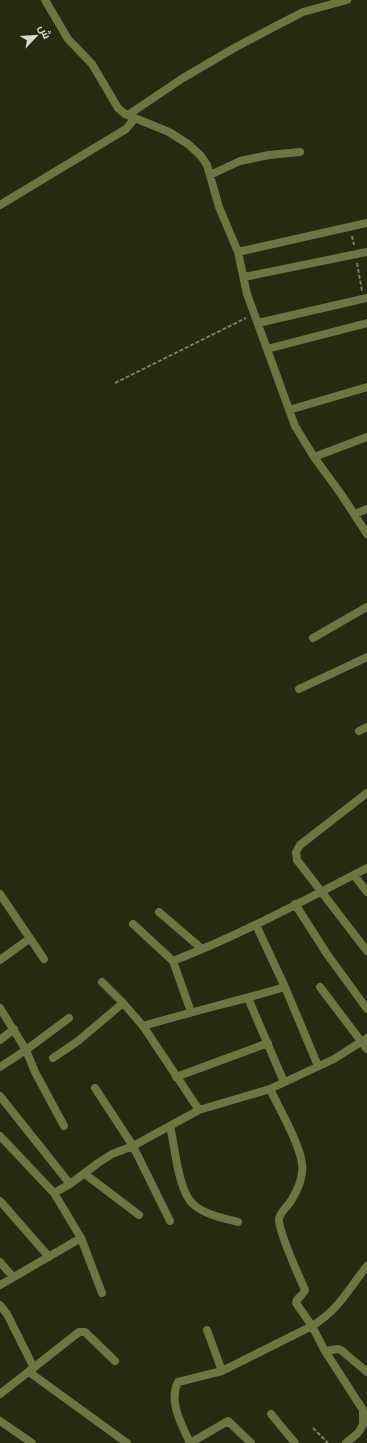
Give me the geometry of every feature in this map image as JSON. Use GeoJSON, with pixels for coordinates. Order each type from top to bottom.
{"type":"FeatureCollection","features":[{"type":"Feature","properties":{"kind":"street"},"geometry":{"type":"LineString","coordinates":[[45,0],[68,39],[92,64],[118,108],[131,116],[169,132],[188,144],[201,156],[207,165],[219,207],[238,252],[254,314],[295,426],[314,457],[355,514],[367,534]]}},
{"type":"Feature","properties":{"kind":"street"},"geometry":{"type":"LineString","coordinates":[[0,205],[126,129],[131,116],[183,78],[236,47],[303,12],[347,0]]}},
{"type":"Feature","properties":{"kind":"street"},"geometry":{"type":"LineString","coordinates":[[210,176],[235,163],[246,160],[300,152]]}},
{"type":"Feature","properties":{"kind":"street"},"geometry":{"type":"LineString","coordinates":[[238,252],[367,223]]}},
{"type":"Feature","properties":{"kind":"street"},"geometry":{"type":"LineString","coordinates":[[244,277],[367,252]]}},
{"type":"Feature","properties":{"kind":"street"},"geometry":{"type":"LineString","coordinates":[[258,323],[367,298]]}},
{"type":"Feature","properties":{"kind":"street"},"geometry":{"type":"LineString","coordinates":[[267,350],[367,323]]}},
{"type":"Feature","properties":{"kind":"street"},"geometry":{"type":"LineString","coordinates":[[289,410],[367,387]]}},
{"type":"Feature","properties":{"kind":"street"},"geometry":{"type":"LineString","coordinates":[[314,457],[367,437]]}},
{"type":"Feature","properties":{"kind":"street"},"geometry":{"type":"LineString","coordinates":[[355,514],[367,509]]}},
{"type":"Feature","properties":{"kind":"street"},"geometry":{"type":"LineString","coordinates":[[313,638],[367,607]]}},
{"type":"Feature","properties":{"kind":"street"},"geometry":{"type":"LineString","coordinates":[[298,689],[367,657]]}},
{"type":"Feature","properties":{"kind":"street"},"geometry":{"type":"LineString","coordinates":[[359,732],[367,727]]}},
{"type":"Feature","properties":{"kind":"street"},"geometry":{"type":"LineString","coordinates":[[367,793],[300,845],[296,852],[297,860],[367,951]]}},
{"type":"Feature","properties":{"kind":"street"},"geometry":{"type":"LineString","coordinates":[[173,961],[256,925],[367,868]]}},
{"type":"Feature","properties":{"kind":"street"},"geometry":{"type":"LineString","coordinates":[[354,875],[367,892]]}},
{"type":"Feature","properties":{"kind":"street"},"geometry":{"type":"LineString","coordinates":[[0,894],[44,960]]}},
{"type":"Feature","properties":{"kind":"street"},"geometry":{"type":"LineString","coordinates":[[295,904],[333,964],[367,1009]]}},
{"type":"Feature","properties":{"kind":"street"},"geometry":{"type":"LineString","coordinates":[[159,912],[202,949]]}},
{"type":"Feature","properties":{"kind":"street"},"geometry":{"type":"LineString","coordinates":[[133,924],[173,961],[191,1012]]}},
{"type":"Feature","properties":{"kind":"street"},"geometry":{"type":"LineString","coordinates":[[256,925],[285,987],[318,1066]]}},
{"type":"Feature","properties":{"kind":"street"},"geometry":{"type":"LineString","coordinates":[[0,960],[29,939]]}},
{"type":"Feature","properties":{"kind":"street"},"geometry":{"type":"LineString","coordinates":[[102,982],[143,1026],[199,1110]]}},
{"type":"Feature","properties":{"kind":"street"},"geometry":{"type":"LineString","coordinates":[[143,1026],[285,987]]}},
{"type":"Feature","properties":{"kind":"street"},"geometry":{"type":"LineString","coordinates":[[54,1193],[85,1174],[112,1154],[133,1146],[199,1110],[270,1089],[366,1043],[320,987]]}},
{"type":"Feature","properties":{"kind":"street"},"geometry":{"type":"LineString","coordinates":[[248,998],[284,1082]]}},
{"type":"Feature","properties":{"kind":"street"},"geometry":{"type":"LineString","coordinates":[[53,1058],[78,1041],[123,1003]]}},
{"type":"Feature","properties":{"kind":"street"},"geometry":{"type":"LineString","coordinates":[[0,1008],[26,1050],[35,1072],[64,1126]]}},
{"type":"Feature","properties":{"kind":"street"},"geometry":{"type":"LineString","coordinates":[[0,1067],[69,1018]]}},
{"type":"Feature","properties":{"kind":"street"},"geometry":{"type":"LineString","coordinates":[[0,1040],[14,1030]]}},
{"type":"Feature","properties":{"kind":"street"},"geometry":{"type":"LineString","coordinates":[[176,1076],[268,1042]]}},
{"type":"Feature","properties":{"kind":"street"},"geometry":{"type":"LineString","coordinates":[[95,1088],[133,1146],[170,1221]]}},
{"type":"Feature","properties":{"kind":"street"},"geometry":{"type":"LineString","coordinates":[[270,1089],[292,1134],[299,1151],[302,1164],[302,1175],[299,1185],[290,1202],[280,1214],[279,1219],[282,1236],[305,1290],[297,1299],[296,1303],[312,1326],[325,1351],[363,1410],[363,1425],[358,1433],[346,1443]]}},
{"type":"Feature","properties":{"kind":"street"},"geometry":{"type":"LineString","coordinates":[[0,1096],[70,1184]]}},
{"type":"Feature","properties":{"kind":"street"},"geometry":{"type":"LineString","coordinates":[[170,1126],[183,1186],[191,1202],[202,1210],[215,1216],[238,1222]]}},
{"type":"Feature","properties":{"kind":"street"},"geometry":{"type":"LineString","coordinates":[[0,1136],[54,1193],[81,1238],[102,1293]]}},
{"type":"Feature","properties":{"kind":"street"},"geometry":{"type":"LineString","coordinates":[[85,1174],[139,1215]]}},
{"type":"Feature","properties":{"kind":"street"},"geometry":{"type":"LineString","coordinates":[[0,1201],[48,1257]]}},
{"type":"Feature","properties":{"kind":"street"},"geometry":{"type":"LineString","coordinates":[[0,1285],[81,1238]]}},
{"type":"Feature","properties":{"kind":"street"},"geometry":{"type":"LineString","coordinates":[[0,1262],[13,1277]]}},
{"type":"Feature","properties":{"kind":"street"},"geometry":{"type":"LineString","coordinates":[[251,1443],[228,1421],[190,1443],[179,1419],[175,1403],[175,1389],[178,1382],[222,1370],[312,1326],[333,1310],[367,1266]]}},
{"type":"Feature","properties":{"kind":"street"},"geometry":{"type":"LineString","coordinates":[[0,1305],[7,1314],[31,1370],[123,1442]]}},
{"type":"Feature","properties":{"kind":"street"},"geometry":{"type":"LineString","coordinates":[[206,1330],[222,1370]]}},
{"type":"Feature","properties":{"kind":"street"},"geometry":{"type":"LineString","coordinates":[[0,1394],[75,1334],[82,1331],[85,1332],[114,1361]]}},
{"type":"Feature","properties":{"kind":"street"},"geometry":{"type":"LineString","coordinates":[[325,1351],[341,1350],[367,1372]]}},
{"type":"Feature","properties":{"kind":"street"},"geometry":{"type":"LineString","coordinates":[[271,1414],[295,1443]]}},
{"type":"Feature","properties":{"kind":"street"},"geometry":{"type":"LineString","coordinates":[[0,1421],[32,1443]]}},
{"type":"Feature","properties":{"kind":"path"},"geometry":{"type":"LineString","coordinates":[[115,383],[254,314]]}},
{"type":"Feature","properties":{"kind":"path"},"geometry":{"type":"LineString","coordinates":[[313,1428],[328,1443]]}}]}
